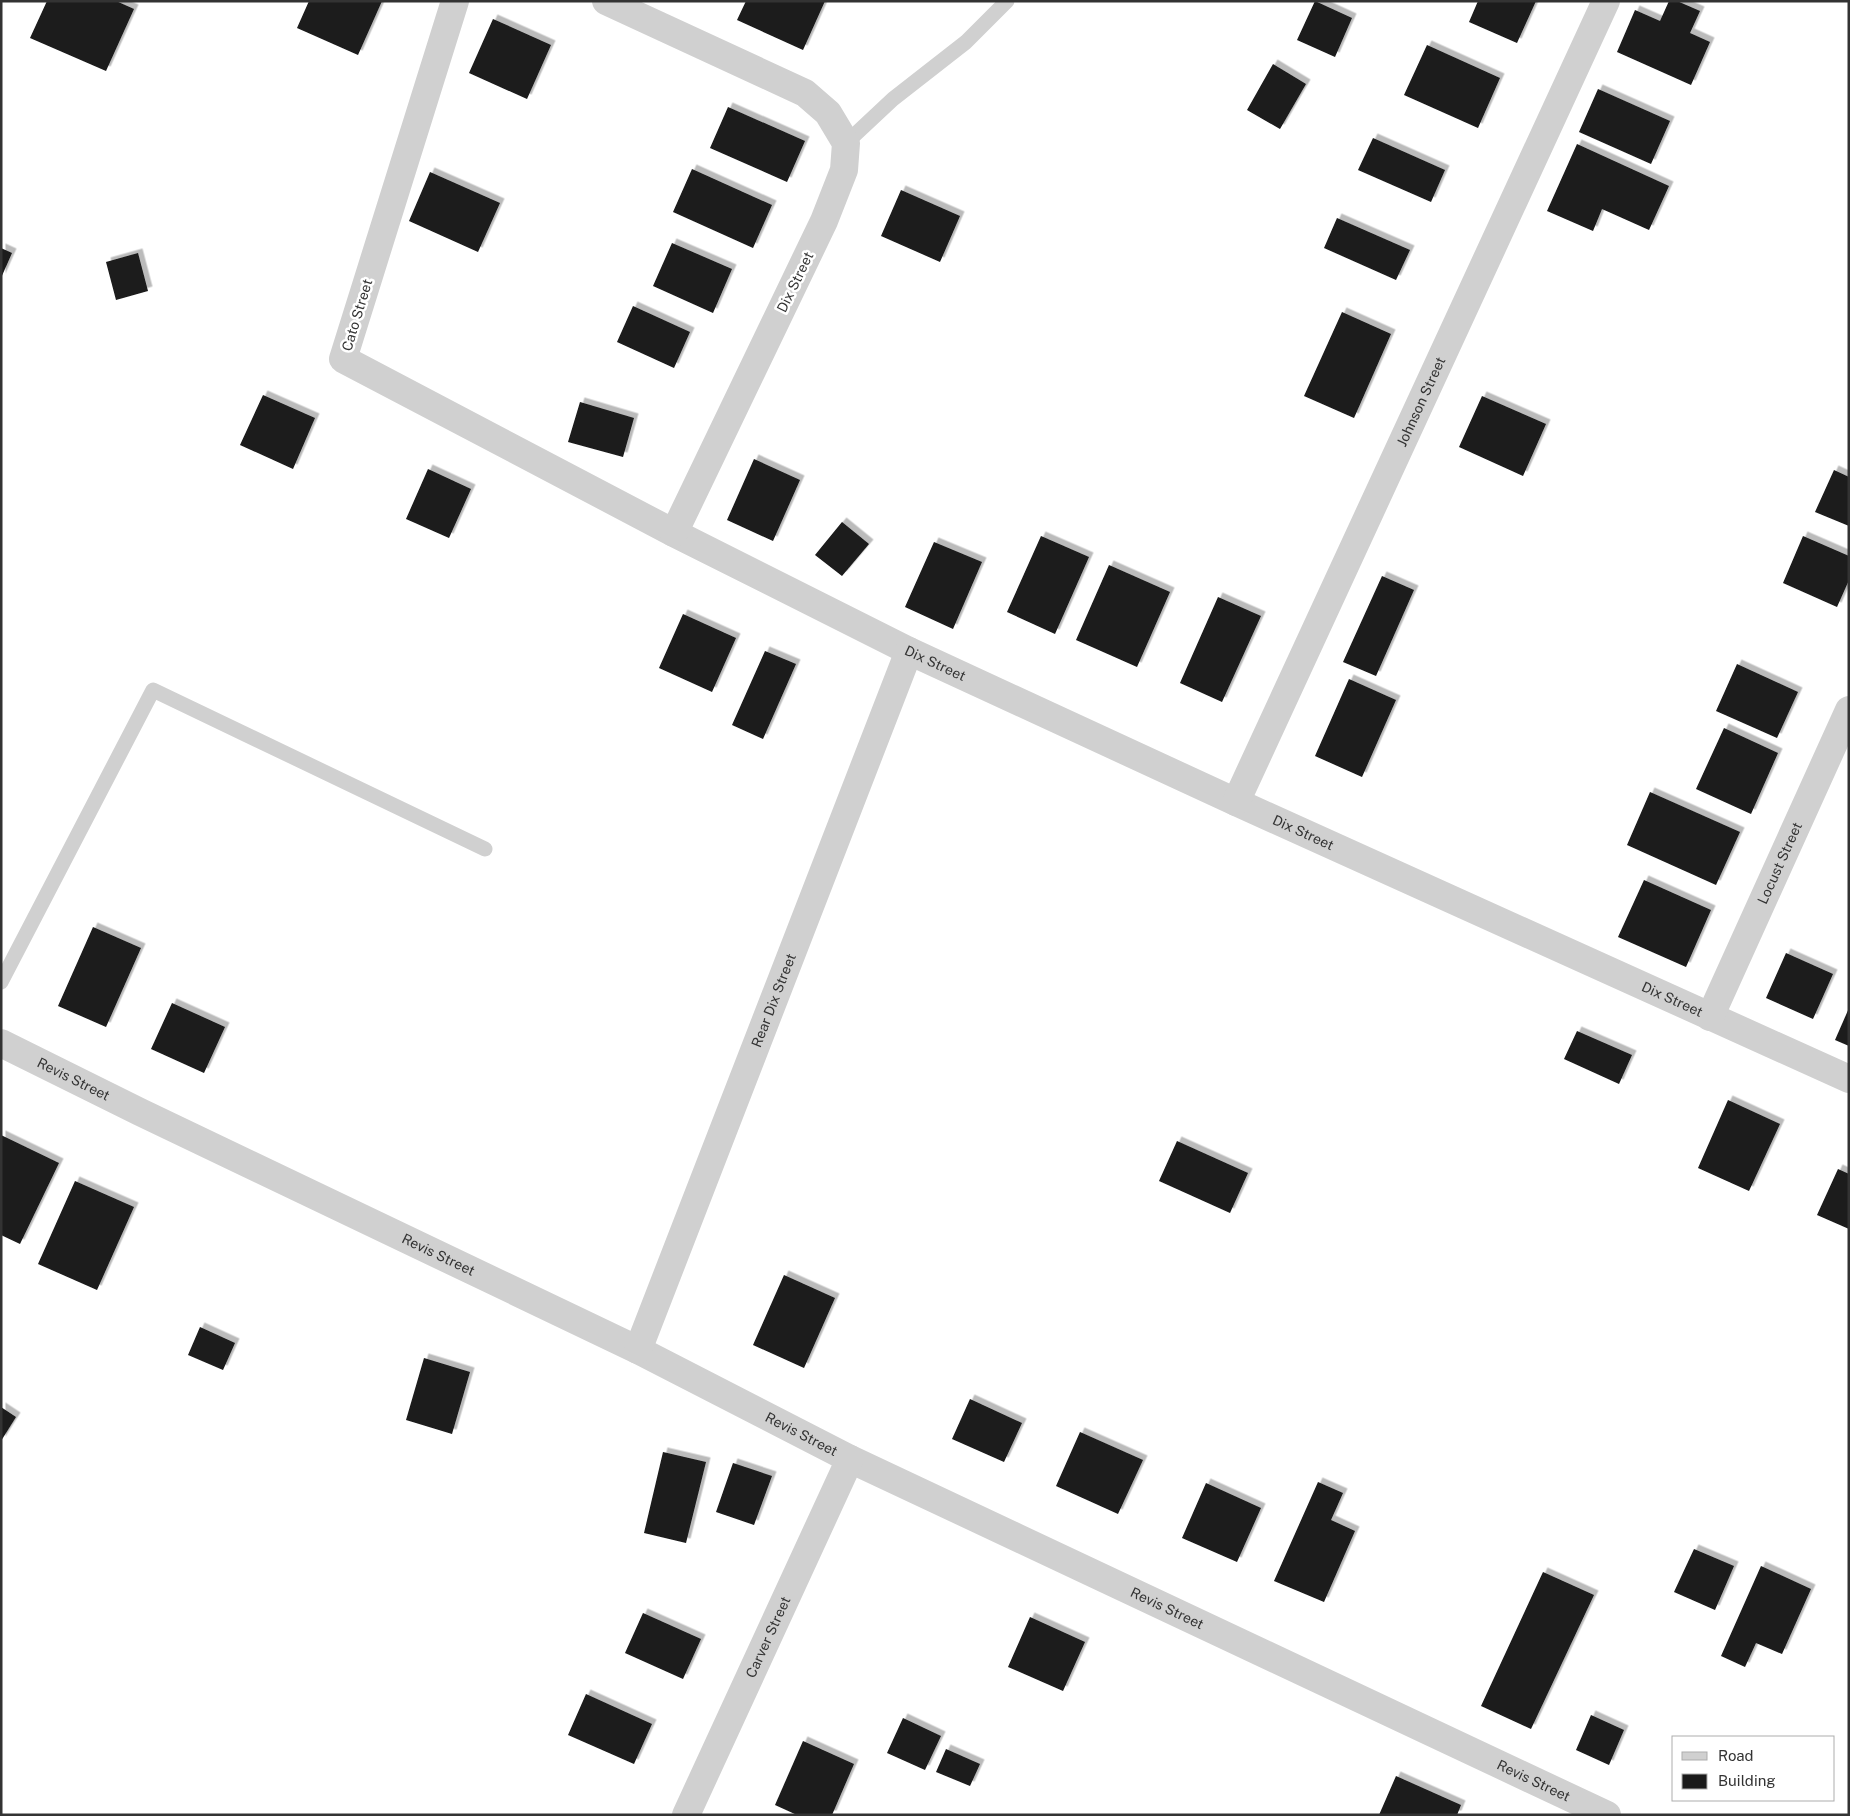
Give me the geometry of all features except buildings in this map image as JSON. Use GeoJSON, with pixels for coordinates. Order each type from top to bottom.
{"type":"FeatureCollection","features":[{"type":"Feature","properties":{"kind":"street","name":"Cato Street"},"geometry":{"type":"LineString","coordinates":[[455,1],[343,359],[674,533]]}},
{"type":"Feature","properties":{"kind":"street"},"geometry":{"type":"LineString","coordinates":[[606,1],[804,93],[828,113],[846,144]]}},
{"type":"Feature","properties":{"kind":"street","name":"Johnson Street"},"geometry":{"type":"LineString","coordinates":[[1236,802],[1606,1]]}},
{"type":"Feature","properties":{"kind":"street","name":"Dix Street"},"geometry":{"type":"LineString","coordinates":[[846,144],[844,170],[824,221],[674,533],[909,651],[1236,802],[1849,1078]]}},
{"type":"Feature","properties":{"kind":"street","name":"Rear Dix Street"},"geometry":{"type":"LineString","coordinates":[[638,1350],[909,651]]}},
{"type":"Feature","properties":{"kind":"street","name":"Locust Street"},"geometry":{"type":"LineString","coordinates":[[1710,1017],[1849,710]]}},
{"type":"Feature","properties":{"kind":"street","name":"Revis Street"},"geometry":{"type":"LineString","coordinates":[[1,1043],[140,1112],[638,1350],[850,1460],[1606,1815]]}},
{"type":"Feature","properties":{"kind":"street","name":"Carver Street"},"geometry":{"type":"LineString","coordinates":[[686,1815],[850,1460]]}},
{"type":"Feature","properties":{"kind":"lane"},"geometry":{"type":"LineString","coordinates":[[846,144],[893,99],[966,42],[1007,1]]}},
{"type":"Feature","properties":{"kind":"lane"},"geometry":{"type":"LineString","coordinates":[[1,982],[153,690],[485,849]]}}]}
